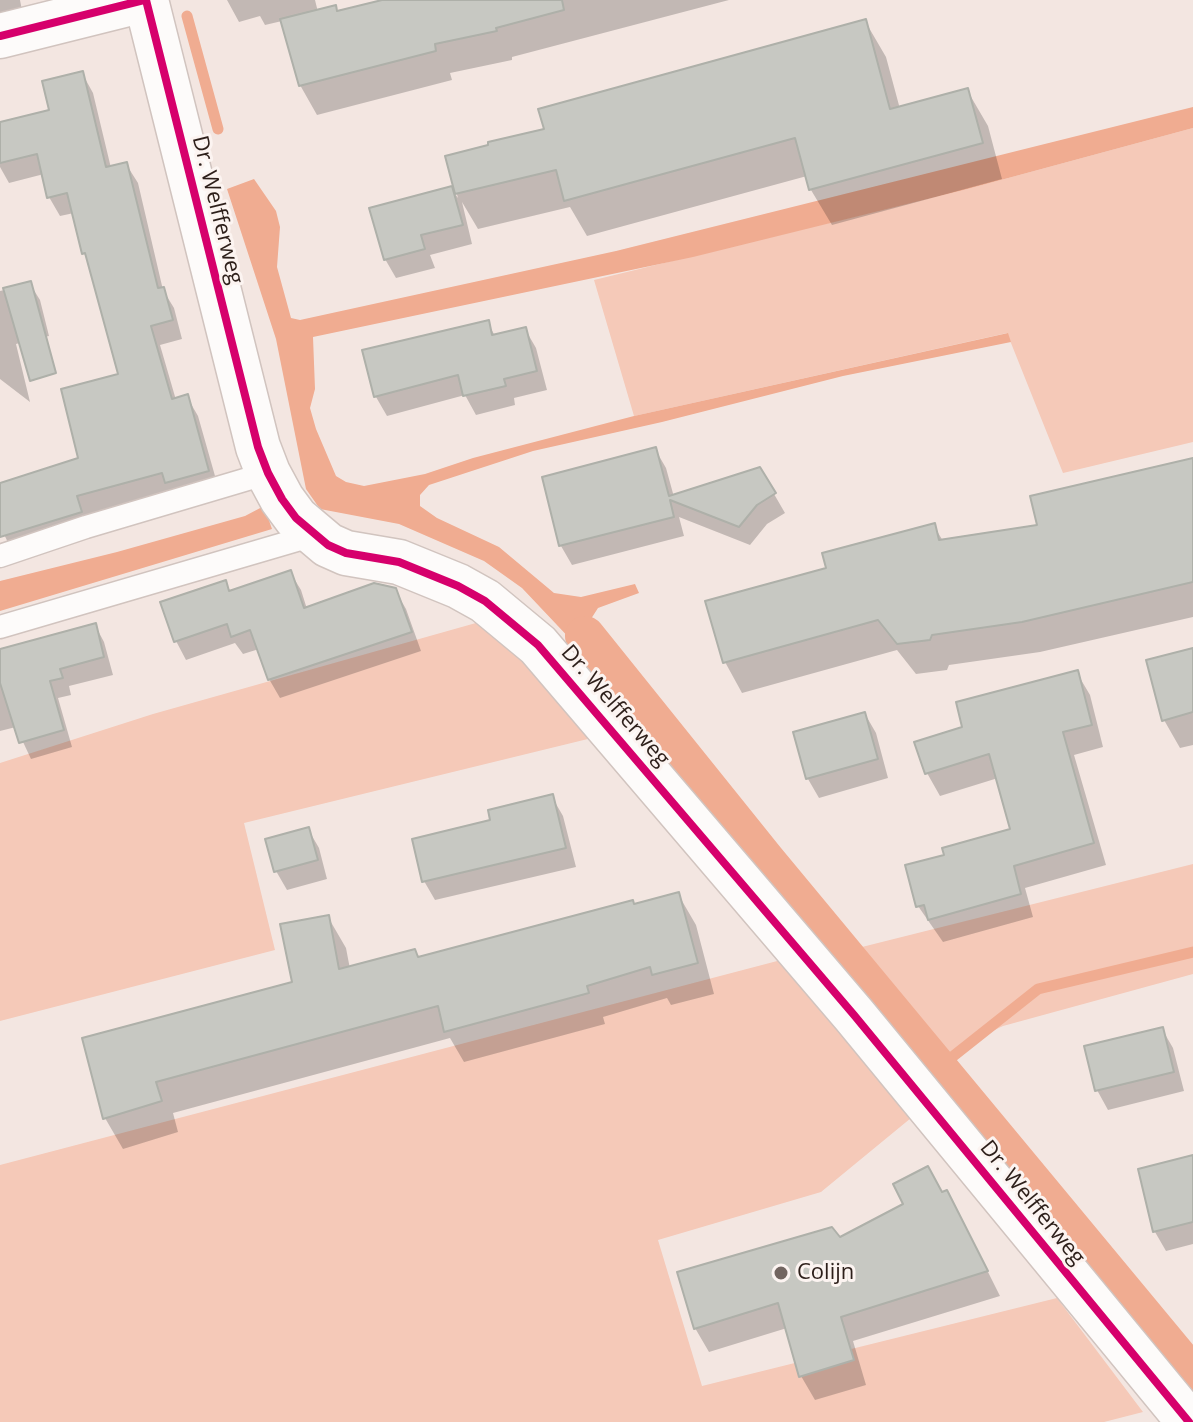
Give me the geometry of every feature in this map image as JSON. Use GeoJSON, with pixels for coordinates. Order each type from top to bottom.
{"type":"FeatureCollection","features":[{"type":"Feature","properties":{"kind":"street"},"geometry":{"type":"LineString","coordinates":[[0,36],[145,0]]}},
{"type":"Feature","properties":{"kind":"street","name":"Dr. Welfferweg"},"geometry":{"type":"LineString","coordinates":[[145,0],[258,447],[282,499],[312,533],[346,553],[399,562],[458,586],[494,608],[538,645],[854,1015],[1189,1422]]}},
{"type":"Feature","properties":{"kind":"lane"},"geometry":{"type":"LineString","coordinates":[[0,556],[270,476]]}},
{"type":"Feature","properties":{"kind":"lane"},"geometry":{"type":"LineString","coordinates":[[0,627],[312,533]]}},
{"type":"Feature","properties":{"kind":"shaded area"},"geometry":{"type":"Polygon","coordinates":[[[1193,107],[1193,128],[964,190],[693,257],[313,337],[315,389],[310,408],[316,429],[336,476],[364,486],[425,474],[473,458],[634,416],[1008,333],[1011,342],[843,376],[533,451],[429,485],[420,495],[420,506],[437,518],[499,547],[554,593],[581,597],[635,584],[639,593],[598,608],[589,622],[629,674],[609,680],[522,588],[484,561],[399,524],[320,509],[306,489],[276,339],[227,189],[254,179],[276,211],[280,227],[277,267],[291,318],[300,320],[616,251],[1193,107]]]}},
{"type":"Feature","properties":{"kind":"shaded area"},"geometry":{"type":"Polygon","coordinates":[[[1193,128],[1193,442],[1063,473],[1007,333],[634,416],[594,280],[964,190],[1193,128]]]}},
{"type":"Feature","properties":{"kind":"shaded area"},"geometry":{"type":"Polygon","coordinates":[[[264,506],[272,529],[0,611],[0,581],[245,516],[264,506]]]}},
{"type":"Feature","properties":{"kind":"shaded area"},"geometry":{"type":"Polygon","coordinates":[[[483,621],[596,737],[244,823],[275,950],[0,1021],[0,763],[153,714],[483,621]]]}},
{"type":"Feature","properties":{"kind":"shaded area"},"geometry":{"type":"Polygon","coordinates":[[[1193,864],[1193,974],[1003,1026],[982,1036],[936,1079],[834,954],[1193,864]]]}},
{"type":"Feature","properties":{"kind":"shaded area"},"geometry":{"type":"Polygon","coordinates":[[[781,960],[911,1118],[821,1192],[658,1240],[702,1386],[1057,1298],[1143,1412],[1104,1422],[0,1422],[0,1165],[781,960]]]}},
{"type":"Feature","properties":{"kind":"building"},"geometry":{"type":"Polygon","coordinates":[[[382,0],[562,0],[564,10],[496,28],[497,31],[435,44],[436,51],[299,86],[280,19],[336,5],[337,11],[382,0]]]}},
{"type":"Feature","properties":{"kind":"building"},"geometry":{"type":"Polygon","coordinates":[[[866,19],[890,109],[968,88],[983,143],[809,190],[795,138],[564,201],[556,170],[455,194],[445,156],[544,129],[538,109],[866,19]]]}},
{"type":"Feature","properties":{"kind":"building"},"geometry":{"type":"Polygon","coordinates":[[[83,71],[106,167],[127,162],[158,288],[164,287],[173,320],[151,326],[172,399],[188,394],[209,471],[165,483],[162,473],[77,496],[82,512],[0,537],[0,483],[78,458],[61,389],[118,374],[67,193],[47,198],[37,154],[0,163],[0,122],[49,110],[42,81],[83,71]]]}},
{"type":"Feature","properties":{"kind":"building"},"geometry":{"type":"Polygon","coordinates":[[[452,186],[463,225],[421,235],[425,249],[384,260],[369,208],[452,186]]]}},
{"type":"Feature","properties":{"kind":"building"},"geometry":{"type":"Polygon","coordinates":[[[31,281],[56,373],[30,381],[3,288],[31,281]]]}},
{"type":"Feature","properties":{"kind":"building"},"geometry":{"type":"Polygon","coordinates":[[[489,320],[492,335],[526,327],[537,371],[504,379],[506,386],[463,396],[458,375],[374,397],[362,350],[489,320]]]}},
{"type":"Feature","properties":{"kind":"building"},"geometry":{"type":"Polygon","coordinates":[[[656,447],[669,496],[760,467],[776,493],[757,505],[739,527],[670,500],[674,517],[559,546],[542,477],[656,447]]]}},
{"type":"Feature","properties":{"kind":"building"},"geometry":{"type":"Polygon","coordinates":[[[1193,458],[1193,582],[1022,622],[932,635],[930,640],[897,644],[878,620],[723,663],[705,601],[826,568],[822,553],[935,523],[939,540],[1037,525],[1030,496],[1193,458]]]}},
{"type":"Feature","properties":{"kind":"building"},"geometry":{"type":"Polygon","coordinates":[[[291,570],[304,608],[374,583],[396,588],[412,632],[268,680],[250,630],[231,637],[227,624],[174,642],[160,602],[226,580],[229,591],[291,570]]]}},
{"type":"Feature","properties":{"kind":"building"},"geometry":{"type":"Polygon","coordinates":[[[96,623],[104,657],[60,669],[63,678],[50,681],[64,730],[19,743],[0,683],[0,649],[96,623]]]}},
{"type":"Feature","properties":{"kind":"building"},"geometry":{"type":"Polygon","coordinates":[[[1193,648],[1193,712],[1162,721],[1146,660],[1193,648]]]}},
{"type":"Feature","properties":{"kind":"building"},"geometry":{"type":"Polygon","coordinates":[[[1078,670],[1092,725],[1063,732],[1094,843],[1014,866],[1021,894],[928,920],[924,905],[916,907],[905,865],[944,855],[942,848],[1010,829],[989,754],[925,774],[914,742],[962,727],[956,702],[1078,670]]]}},
{"type":"Feature","properties":{"kind":"building"},"geometry":{"type":"Polygon","coordinates":[[[865,712],[878,759],[806,779],[793,732],[865,712]]]}},
{"type":"Feature","properties":{"kind":"building"},"geometry":{"type":"Polygon","coordinates":[[[553,794],[566,848],[422,882],[412,839],[490,820],[488,810],[553,794]]]}},
{"type":"Feature","properties":{"kind":"building"},"geometry":{"type":"Polygon","coordinates":[[[309,827],[318,860],[274,872],[265,839],[309,827]]]}},
{"type":"Feature","properties":{"kind":"building"},"geometry":{"type":"Polygon","coordinates":[[[679,892],[698,963],[652,975],[650,967],[587,986],[589,993],[444,1032],[438,1006],[156,1082],[162,1101],[103,1119],[82,1038],[292,982],[280,924],[329,915],[339,969],[415,949],[418,957],[633,900],[634,904],[679,892]]]}},
{"type":"Feature","properties":{"kind":"building"},"geometry":{"type":"Polygon","coordinates":[[[1163,1027],[1174,1072],[1095,1091],[1084,1046],[1163,1027]]]}},
{"type":"Feature","properties":{"kind":"building"},"geometry":{"type":"Polygon","coordinates":[[[1193,1155],[1193,1222],[1153,1232],[1138,1169],[1193,1155]]]}},
{"type":"Feature","properties":{"kind":"building"},"geometry":{"type":"Polygon","coordinates":[[[928,1166],[942,1192],[947,1190],[988,1271],[841,1317],[854,1360],[799,1377],[778,1303],[694,1329],[677,1272],[832,1227],[840,1237],[903,1204],[893,1184],[928,1166]]]}},
{"type":"Feature","properties":{"kind":"waterway"},"geometry":{"type":"LineString","coordinates":[[187,16],[218,129]]}},
{"type":"Feature","properties":{"kind":"waterway"},"geometry":{"type":"LineString","coordinates":[[585,636],[765,860],[1193,1376]]}},
{"type":"Feature","properties":{"kind":"waterway"},"geometry":{"type":"LineString","coordinates":[[937,1069],[1038,989],[1193,952]]}},
{"type":"Feature","properties":{"kind":"cycle path"},"geometry":{"type":"LineString","coordinates":[[0,36],[144,0]]}},
{"type":"Feature","properties":{"kind":"cycle path"},"geometry":{"type":"LineString","coordinates":[[146,0],[258,447],[282,499],[296,518],[328,545],[346,553],[399,562],[458,586],[485,601],[538,645],[854,1015],[1189,1422]]}},
{"type":"Feature","properties":{"kind":"place","name":"Colijn"},"geometry":{"type":"Point","coordinates":[781,1273]}}]}
